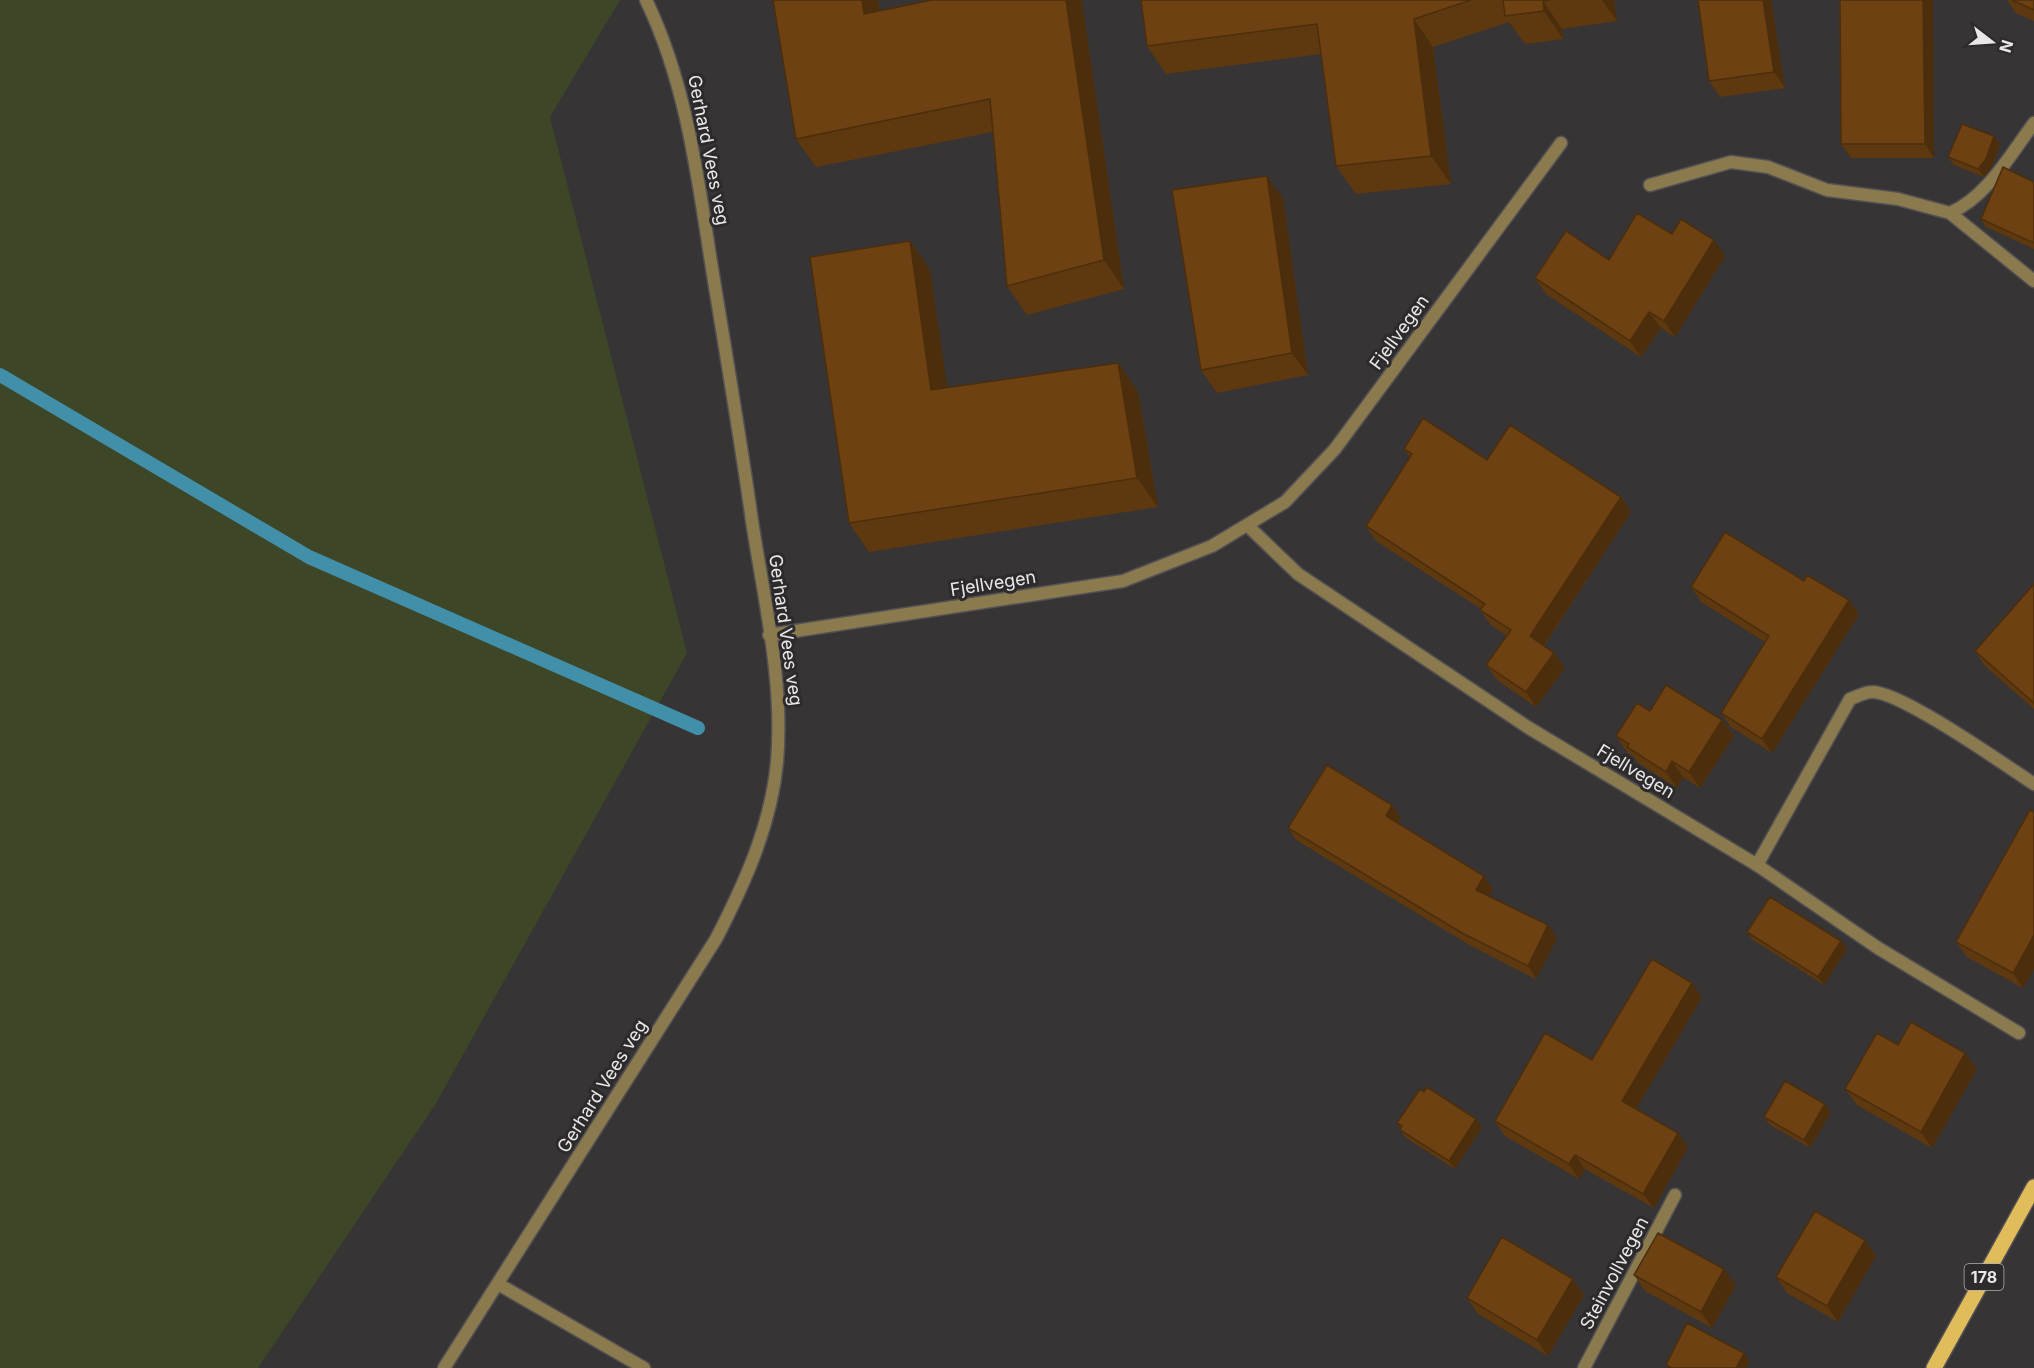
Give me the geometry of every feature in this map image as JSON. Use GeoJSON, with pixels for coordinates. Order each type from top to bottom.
{"type":"FeatureCollection","features":[{"type":"Feature","properties":{"kind":"main road","name":"178"},"geometry":{"type":"LineString","coordinates":[[1934,1368],[2034,1186]]}},
{"type":"Feature","properties":{"kind":"street","name":"Gerhard Vees veg"},"geometry":{"type":"LineString","coordinates":[[444,1368],[689,983],[742,888],[766,820],[777,763],[780,706],[746,472],[690,130],[674,65],[646,0]]}},
{"type":"Feature","properties":{"kind":"street"},"geometry":{"type":"LineString","coordinates":[[1950,213],[1962,208],[1981,192],[2034,123]]}},
{"type":"Feature","properties":{"kind":"street","name":"Fjellvegen"},"geometry":{"type":"LineString","coordinates":[[769,635],[1124,581],[1212,546],[1285,502],[1335,449],[1561,143]]}},
{"type":"Feature","properties":{"kind":"street"},"geometry":{"type":"LineString","coordinates":[[1650,184],[1731,162],[1768,167],[1827,190],[1898,199],[1950,213],[2034,281]]}},
{"type":"Feature","properties":{"kind":"street","name":"Fjellvegen"},"geometry":{"type":"LineString","coordinates":[[1247,525],[1308,581],[1529,728],[1757,865],[1878,948],[2019,1033]]}},
{"type":"Feature","properties":{"kind":"street"},"geometry":{"type":"LineString","coordinates":[[1757,865],[1850,699],[1871,692],[1889,695],[1936,721],[2034,784]]}},
{"type":"Feature","properties":{"kind":"street","name":"Steinvollvegen"},"geometry":{"type":"LineString","coordinates":[[1584,1368],[1675,1195]]}},
{"type":"Feature","properties":{"kind":"street"},"geometry":{"type":"LineString","coordinates":[[498,1284],[644,1368]]}},
{"type":"Feature","properties":{"kind":"green space"},"geometry":{"type":"Polygon","coordinates":[[[0,0],[620,0],[550,117],[687,653],[435,1105],[258,1368],[0,1368],[0,0]]]}},
{"type":"Feature","properties":{"kind":"building"},"geometry":{"type":"Polygon","coordinates":[[[773,0],[862,0],[864,14],[932,0],[1066,0],[1104,260],[1007,286],[990,99],[796,139],[773,0]]]}},
{"type":"Feature","properties":{"kind":"building"},"geometry":{"type":"Polygon","coordinates":[[[1141,0],[1471,0],[1414,19],[1431,156],[1336,166],[1317,24],[1147,46],[1141,0]]]}},
{"type":"Feature","properties":{"kind":"building"},"geometry":{"type":"Polygon","coordinates":[[[1503,0],[1550,0],[1543,1],[1544,11],[1505,16],[1503,0]]]}},
{"type":"Feature","properties":{"kind":"building"},"geometry":{"type":"Polygon","coordinates":[[[1698,0],[1763,0],[1774,72],[1709,81],[1698,0]]]}},
{"type":"Feature","properties":{"kind":"building"},"geometry":{"type":"Polygon","coordinates":[[[1840,0],[1923,0],[1925,144],[1841,144],[1840,0]]]}},
{"type":"Feature","properties":{"kind":"building"},"geometry":{"type":"Polygon","coordinates":[[[2012,0],[2034,0],[2034,10],[2012,0]]]}},
{"type":"Feature","properties":{"kind":"building"},"geometry":{"type":"Polygon","coordinates":[[[1962,124],[1994,136],[1986,159],[1978,169],[1948,157],[1962,124]]]}},
{"type":"Feature","properties":{"kind":"building"},"geometry":{"type":"Polygon","coordinates":[[[2003,167],[2034,182],[2034,243],[1981,219],[2003,167]]]}},
{"type":"Feature","properties":{"kind":"building"},"geometry":{"type":"Polygon","coordinates":[[[1267,176],[1292,353],[1201,370],[1172,190],[1267,176]]]}},
{"type":"Feature","properties":{"kind":"building"},"geometry":{"type":"Polygon","coordinates":[[[1637,213],[1672,234],[1681,219],[1714,240],[1664,321],[1649,312],[1630,341],[1535,278],[1566,231],[1609,260],[1637,213]]]}},
{"type":"Feature","properties":{"kind":"building"},"geometry":{"type":"Polygon","coordinates":[[[910,241],[931,390],[1118,363],[1137,478],[849,523],[810,257],[910,241]]]}},
{"type":"Feature","properties":{"kind":"building"},"geometry":{"type":"Polygon","coordinates":[[[1423,418],[1487,460],[1510,425],[1621,497],[1530,636],[1554,653],[1526,692],[1486,665],[1511,630],[1480,610],[1485,604],[1366,526],[1412,454],[1404,449],[1423,418]]]}},
{"type":"Feature","properties":{"kind":"building"},"geometry":{"type":"Polygon","coordinates":[[[1725,532],[1804,581],[1807,575],[1849,600],[1762,739],[1721,713],[1769,636],[1691,587],[1725,532]]]}},
{"type":"Feature","properties":{"kind":"building"},"geometry":{"type":"Polygon","coordinates":[[[2034,584],[2034,703],[1975,651],[2034,584]]]}},
{"type":"Feature","properties":{"kind":"building"},"geometry":{"type":"Polygon","coordinates":[[[1666,685],[1722,720],[1689,772],[1672,761],[1666,772],[1627,747],[1629,744],[1616,736],[1637,703],[1650,711],[1666,685]]]}},
{"type":"Feature","properties":{"kind":"building"},"geometry":{"type":"Polygon","coordinates":[[[1327,765],[1392,805],[1386,816],[1484,876],[1476,890],[1548,925],[1528,966],[1462,933],[1288,828],[1327,765]]]}},
{"type":"Feature","properties":{"kind":"building"},"geometry":{"type":"Polygon","coordinates":[[[2030,810],[2034,812],[2034,935],[2013,973],[1956,942],[2030,810]]]}},
{"type":"Feature","properties":{"kind":"building"},"geometry":{"type":"Polygon","coordinates":[[[1770,897],[1841,941],[1818,977],[1747,932],[1770,897]]]}},
{"type":"Feature","properties":{"kind":"building"},"geometry":{"type":"Polygon","coordinates":[[[1652,959],[1692,983],[1622,1101],[1678,1133],[1643,1194],[1575,1155],[1569,1164],[1495,1121],[1545,1033],[1592,1060],[1652,959]]]}},
{"type":"Feature","properties":{"kind":"building"},"geometry":{"type":"Polygon","coordinates":[[[1911,1022],[1965,1053],[1921,1132],[1845,1089],[1877,1033],[1898,1045],[1911,1022]]]}},
{"type":"Feature","properties":{"kind":"building"},"geometry":{"type":"Polygon","coordinates":[[[1785,1081],[1825,1104],[1804,1140],[1764,1117],[1785,1081]]]}},
{"type":"Feature","properties":{"kind":"building"},"geometry":{"type":"Polygon","coordinates":[[[1427,1087],[1476,1119],[1449,1161],[1400,1130],[1402,1126],[1397,1123],[1420,1089],[1424,1092],[1427,1087]]]}},
{"type":"Feature","properties":{"kind":"building"},"geometry":{"type":"Polygon","coordinates":[[[1815,1211],[1865,1240],[1827,1306],[1776,1277],[1815,1211]]]}},
{"type":"Feature","properties":{"kind":"building"},"geometry":{"type":"Polygon","coordinates":[[[1658,1233],[1724,1269],[1701,1312],[1634,1275],[1658,1233]]]}},
{"type":"Feature","properties":{"kind":"building"},"geometry":{"type":"Polygon","coordinates":[[[1502,1237],[1573,1279],[1537,1340],[1467,1298],[1502,1237]]]}},
{"type":"Feature","properties":{"kind":"building"},"geometry":{"type":"Polygon","coordinates":[[[1687,1323],[1744,1353],[1736,1368],[1672,1368],[1666,1365],[1687,1323]]]}},
{"type":"Feature","properties":{"kind":"waterway"},"geometry":{"type":"LineString","coordinates":[[0,375],[309,557],[698,728]]}}]}
